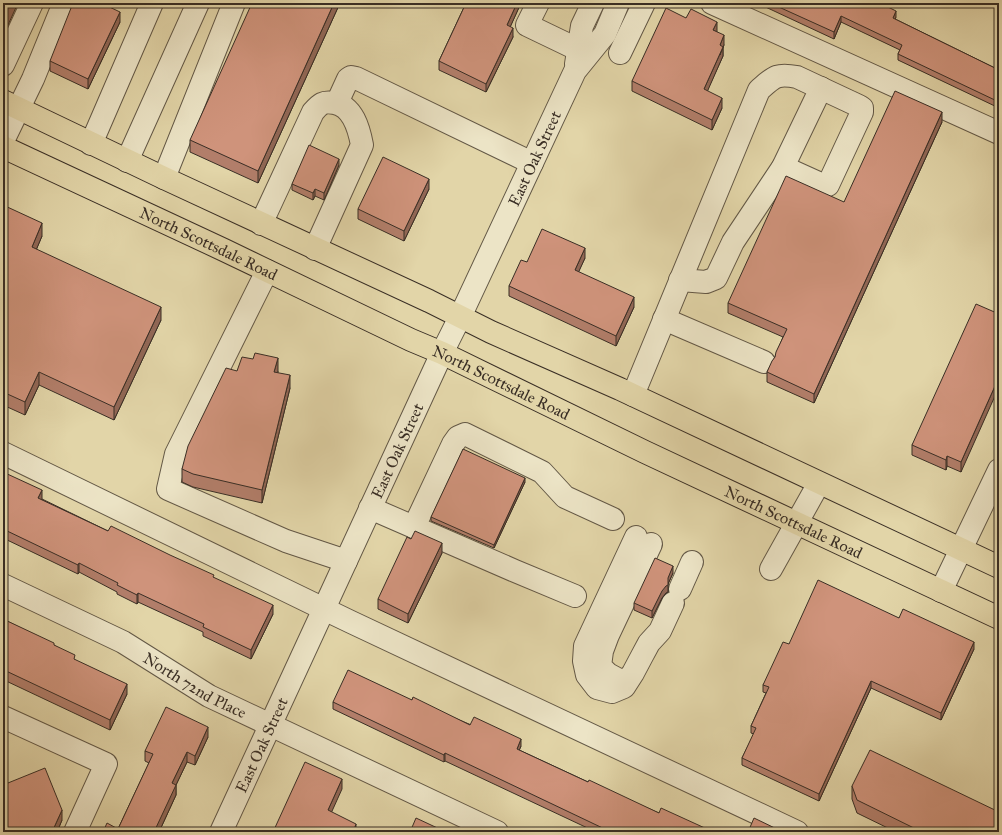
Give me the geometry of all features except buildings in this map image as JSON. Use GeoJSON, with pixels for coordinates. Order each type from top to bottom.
{"type":"FeatureCollection","features":[{"type":"Feature","properties":{"kind":"main road"},"geometry":{"type":"LineString","coordinates":[[11,105],[261,224],[460,317],[633,395],[999,567]]}},
{"type":"Feature","properties":{"kind":"main road","name":"North Scottsdale Road"},"geometry":{"type":"LineString","coordinates":[[3,147],[442,353],[645,452],[999,618]]}},
{"type":"Feature","properties":{"kind":"street"},"geometry":{"type":"LineString","coordinates":[[3,65],[32,3]]}},
{"type":"Feature","properties":{"kind":"street"},"geometry":{"type":"LineString","coordinates":[[3,141],[11,105],[33,79],[64,3]]}},
{"type":"Feature","properties":{"kind":"street"},"geometry":{"type":"LineString","coordinates":[[91,144],[152,3]]}},
{"type":"Feature","properties":{"kind":"street"},"geometry":{"type":"LineString","coordinates":[[127,161],[198,3]]}},
{"type":"Feature","properties":{"kind":"street"},"geometry":{"type":"LineString","coordinates":[[164,178],[234,3]]}},
{"type":"Feature","properties":{"kind":"street"},"geometry":{"type":"LineString","coordinates":[[538,3],[527,25],[579,50]]}},
{"type":"Feature","properties":{"kind":"street","name":"East Oak Street"},"geometry":{"type":"LineString","coordinates":[[575,71],[582,26],[593,3]]}},
{"type":"Feature","properties":{"kind":"street","name":"East Oak Street"},"geometry":{"type":"LineString","coordinates":[[221,832],[442,353],[575,71],[605,34],[618,3]]}},
{"type":"Feature","properties":{"kind":"street"},"geometry":{"type":"LineString","coordinates":[[620,53],[644,3]]}},
{"type":"Feature","properties":{"kind":"street"},"geometry":{"type":"LineString","coordinates":[[712,3],[999,133]]}},
{"type":"Feature","properties":{"kind":"street"},"geometry":{"type":"LineString","coordinates":[[633,395],[759,90],[773,77],[786,75],[797,77],[862,108],[862,112],[828,185],[825,186],[783,167]]}},
{"type":"Feature","properties":{"kind":"street"},"geometry":{"type":"LineString","coordinates":[[337,103],[348,79],[351,77],[356,78],[532,163]]}},
{"type":"Feature","properties":{"kind":"street"},"geometry":{"type":"LineString","coordinates":[[680,280],[706,282],[716,278],[733,242],[783,167],[821,88]]}},
{"type":"Feature","properties":{"kind":"street"},"geometry":{"type":"LineString","coordinates":[[261,224],[313,112],[320,104],[327,102],[337,103],[346,107],[355,120],[362,145],[315,249]]}},
{"type":"Feature","properties":{"kind":"street"},"geometry":{"type":"LineString","coordinates":[[267,271],[176,454],[168,489],[286,541],[346,561]]}},
{"type":"Feature","properties":{"kind":"street"},"geometry":{"type":"LineString","coordinates":[[664,319],[764,362]]}},
{"type":"Feature","properties":{"kind":"street"},"geometry":{"type":"LineString","coordinates":[[414,527],[453,444],[458,437],[465,434],[542,472],[565,497],[613,518]]}},
{"type":"Feature","properties":{"kind":"street"},"geometry":{"type":"LineString","coordinates":[[3,453],[351,622],[797,832]]}},
{"type":"Feature","properties":{"kind":"street"},"geometry":{"type":"LineString","coordinates":[[941,591],[999,470]]}},
{"type":"Feature","properties":{"kind":"street"},"geometry":{"type":"LineString","coordinates":[[771,569],[819,483]]}},
{"type":"Feature","properties":{"kind":"street"},"geometry":{"type":"LineString","coordinates":[[370,508],[575,596]]}},
{"type":"Feature","properties":{"kind":"street"},"geometry":{"type":"LineString","coordinates":[[644,540],[585,646],[584,661],[587,675],[597,688],[612,692],[624,687],[649,644],[660,631],[692,562]]}},
{"type":"Feature","properties":{"kind":"street","name":"North 72nd Place"},"geometry":{"type":"LineString","coordinates":[[3,586],[123,642],[209,696],[497,832]]}},
{"type":"Feature","properties":{"kind":"street"},"geometry":{"type":"LineString","coordinates":[[3,717],[106,764],[75,832]]}}]}
